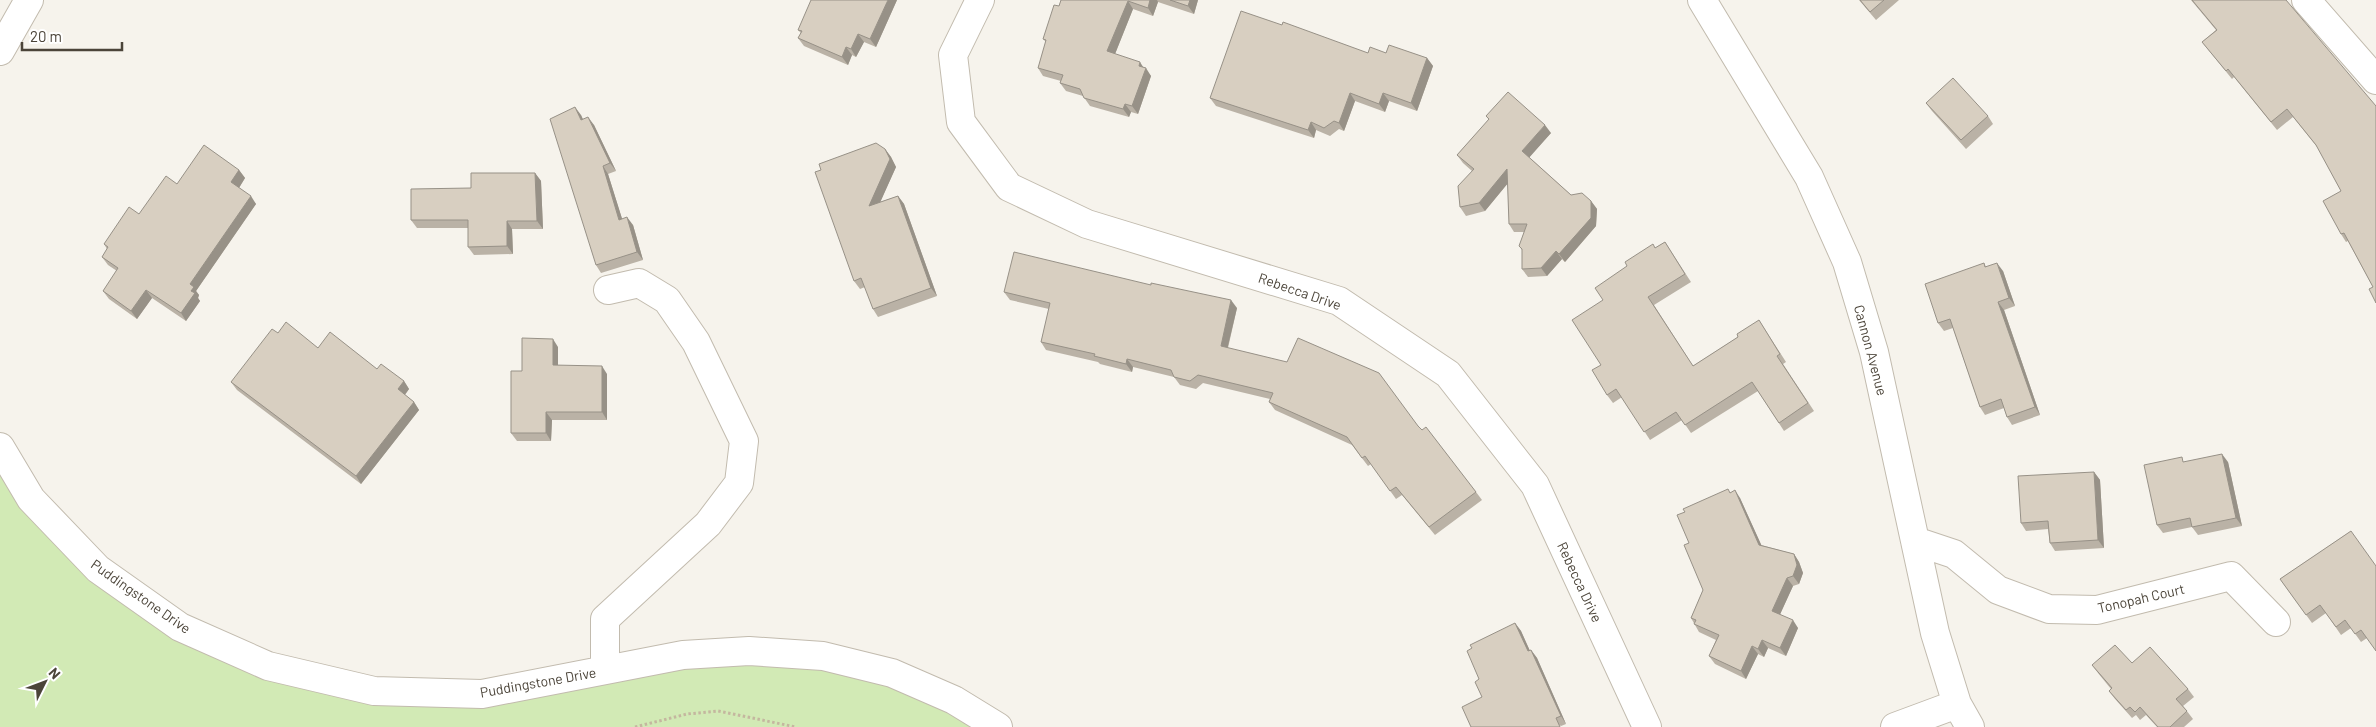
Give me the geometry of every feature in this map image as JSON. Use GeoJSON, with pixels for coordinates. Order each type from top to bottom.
{"type":"FeatureCollection","features":[{"type":"Feature","properties":{"kind":"street"},"geometry":{"type":"LineString","coordinates":[[0,51],[29,0]]}},
{"type":"Feature","properties":{"kind":"street","name":"Rebecca Drive"},"geometry":{"type":"LineString","coordinates":[[980,0],[953,55],[961,122],[1009,187],[1087,224],[1339,301],[1448,374],[1535,485],[1647,727]]}},
{"type":"Feature","properties":{"kind":"street","name":"Cannon Avenue"},"geometry":{"type":"LineString","coordinates":[[1702,0],[1809,177],[1846,262],[1874,352],[1935,633],[1963,715]]}},
{"type":"Feature","properties":{"kind":"street"},"geometry":{"type":"LineString","coordinates":[[2306,0],[2376,80]]}},
{"type":"Feature","properties":{"kind":"street"},"geometry":{"type":"LineString","coordinates":[[605,670],[605,619],[708,524],[739,483],[744,441],[696,342],[667,300],[639,283],[608,290]]}},
{"type":"Feature","properties":{"kind":"street","name":"Puddingstone Drive"},"geometry":{"type":"LineString","coordinates":[[0,447],[31,499],[98,569],[180,628],[268,666],[374,691],[482,694],[683,656],[749,651],[823,656],[892,673],[954,700],[998,727]]}},
{"type":"Feature","properties":{"kind":"street","name":"Tonopah Court"},"geometry":{"type":"LineString","coordinates":[[1915,541],[1954,554],[1998,590],[2049,609],[2097,610],[2231,576],[2276,622]]}},
{"type":"Feature","properties":{"kind":"street"},"geometry":{"type":"LineString","coordinates":[[1895,727],[1963,715]]}},
{"type":"Feature","properties":{"kind":"path"},"geometry":{"type":"LineString","coordinates":[[635,727],[687,714],[718,711],[796,727]]}},
{"type":"Feature","properties":{"kind":"green space"},"geometry":{"type":"Polygon","coordinates":[[[0,447],[98,569],[268,666],[482,694],[683,655],[823,656],[998,727],[0,727],[0,447]]]}},
{"type":"Feature","properties":{"kind":"building"},"geometry":{"type":"Polygon","coordinates":[[[811,0],[888,0],[870,39],[858,34],[851,49],[846,47],[842,57],[798,38],[802,31],[798,30],[811,0]]]}},
{"type":"Feature","properties":{"kind":"building"},"geometry":{"type":"Polygon","coordinates":[[[1061,0],[1150,0],[1148,8],[1128,1],[1107,51],[1140,62],[1139,66],[1146,68],[1132,106],[1125,104],[1123,109],[1084,98],[1080,89],[1060,83],[1063,75],[1038,68],[1046,40],[1043,39],[1054,5],[1059,6],[1061,0]]]}},
{"type":"Feature","properties":{"kind":"building"},"geometry":{"type":"Polygon","coordinates":[[[1170,0],[1190,0],[1188,6],[1170,0]]]}},
{"type":"Feature","properties":{"kind":"building"},"geometry":{"type":"Polygon","coordinates":[[[1860,0],[1884,0],[1870,12],[1860,0]]]}},
{"type":"Feature","properties":{"kind":"building"},"geometry":{"type":"Polygon","coordinates":[[[2192,0],[2286,0],[2376,106],[2376,303],[2369,289],[2373,287],[2344,233],[2341,234],[2323,201],[2341,191],[2316,145],[2287,109],[2271,122],[2228,69],[2226,71],[2202,42],[2217,30],[2192,0]]]}},
{"type":"Feature","properties":{"kind":"building"},"geometry":{"type":"Polygon","coordinates":[[[1241,11],[1282,25],[1283,22],[1368,53],[1370,47],[1386,53],[1389,45],[1427,58],[1411,103],[1383,93],[1379,104],[1350,93],[1339,123],[1334,121],[1324,128],[1311,122],[1308,130],[1210,98],[1241,11]]]}},
{"type":"Feature","properties":{"kind":"building"},"geometry":{"type":"Polygon","coordinates":[[[1953,78],[1988,116],[1961,140],[1926,103],[1953,78]]]}},
{"type":"Feature","properties":{"kind":"building"},"geometry":{"type":"Polygon","coordinates":[[[1508,92],[1545,125],[1522,151],[1571,195],[1582,193],[1591,201],[1591,218],[1559,254],[1556,251],[1541,268],[1522,269],[1522,249],[1519,246],[1527,224],[1509,224],[1507,169],[1479,203],[1460,207],[1458,186],[1474,169],[1457,155],[1489,119],[1486,116],[1508,92]]]}},
{"type":"Feature","properties":{"kind":"building"},"geometry":{"type":"Polygon","coordinates":[[[575,107],[581,120],[588,117],[610,163],[603,166],[619,220],[627,217],[637,252],[596,265],[550,119],[575,107]]]}},
{"type":"Feature","properties":{"kind":"building"},"geometry":{"type":"Polygon","coordinates":[[[876,143],[885,149],[890,159],[869,206],[898,196],[931,288],[873,309],[861,278],[854,281],[815,172],[821,170],[819,164],[876,143]]]}},
{"type":"Feature","properties":{"kind":"building"},"geometry":{"type":"Polygon","coordinates":[[[204,145],[239,170],[231,182],[251,196],[190,284],[194,287],[191,291],[195,293],[181,313],[146,290],[131,311],[103,291],[118,268],[102,257],[108,247],[104,244],[129,207],[139,214],[166,176],[177,184],[204,145]]]}},
{"type":"Feature","properties":{"kind":"building"},"geometry":{"type":"Polygon","coordinates":[[[471,173],[535,173],[537,221],[507,221],[507,246],[468,247],[468,220],[411,220],[411,189],[471,188],[471,173]]]}},
{"type":"Feature","properties":{"kind":"building"},"geometry":{"type":"Polygon","coordinates":[[[1665,242],[1685,274],[1648,297],[1693,366],[1738,337],[1737,334],[1759,320],[1780,354],[1777,356],[1808,403],[1779,423],[1752,382],[1685,425],[1676,412],[1644,432],[1616,389],[1607,395],[1592,370],[1601,365],[1572,320],[1603,300],[1595,288],[1627,266],[1625,262],[1653,244],[1655,248],[1665,242]]]}},
{"type":"Feature","properties":{"kind":"building"},"geometry":{"type":"Polygon","coordinates":[[[1014,252],[1151,285],[1151,283],[1231,300],[1221,346],[1287,362],[1298,338],[1379,373],[1418,426],[1422,430],[1426,427],[1476,492],[1429,527],[1396,487],[1390,491],[1365,456],[1362,458],[1347,437],[1269,402],[1273,393],[1198,375],[1190,381],[1174,377],[1171,370],[1127,359],[1126,364],[1094,356],[1095,354],[1041,342],[1050,303],[1004,292],[1014,252]]]}},
{"type":"Feature","properties":{"kind":"building"},"geometry":{"type":"Polygon","coordinates":[[[1984,263],[1985,267],[1997,263],[2009,298],[1998,302],[2035,407],[2007,417],[2001,399],[1980,407],[1950,319],[1938,323],[1925,284],[1984,263]]]}},
{"type":"Feature","properties":{"kind":"building"},"geometry":{"type":"Polygon","coordinates":[[[286,322],[318,348],[330,332],[377,369],[381,364],[404,381],[398,389],[414,402],[356,476],[231,382],[272,329],[278,333],[286,322]]]}},
{"type":"Feature","properties":{"kind":"building"},"geometry":{"type":"Polygon","coordinates":[[[522,338],[553,339],[553,365],[602,366],[602,412],[546,412],[546,433],[511,433],[511,371],[522,371],[522,338]]]}},
{"type":"Feature","properties":{"kind":"building"},"geometry":{"type":"Polygon","coordinates":[[[2222,454],[2236,518],[2192,527],[2190,518],[2157,525],[2144,465],[2182,457],[2183,462],[2222,454]]]}},
{"type":"Feature","properties":{"kind":"building"},"geometry":{"type":"Polygon","coordinates":[[[2094,472],[2098,540],[2050,543],[2048,521],[2021,523],[2018,476],[2094,472]]]}},
{"type":"Feature","properties":{"kind":"building"},"geometry":{"type":"Polygon","coordinates":[[[1728,489],[1730,493],[1735,490],[1759,545],[1794,554],[1797,565],[1793,576],[1787,578],[1772,611],[1793,620],[1780,648],[1762,640],[1758,649],[1752,646],[1741,671],[1709,656],[1719,635],[1694,624],[1696,620],[1691,618],[1703,590],[1684,545],[1689,543],[1677,515],[1685,512],[1683,509],[1728,489]]]}},
{"type":"Feature","properties":{"kind":"building"},"geometry":{"type":"Polygon","coordinates":[[[2351,531],[2376,566],[2376,651],[2361,630],[2355,634],[2345,620],[2336,627],[2320,605],[2306,615],[2280,579],[2351,531]]]}},
{"type":"Feature","properties":{"kind":"building"},"geometry":{"type":"Polygon","coordinates":[[[1515,623],[1528,651],[1531,650],[1561,716],[1556,718],[1560,727],[1471,727],[1462,707],[1482,697],[1475,682],[1479,679],[1467,651],[1472,648],[1470,645],[1515,623]]]}},
{"type":"Feature","properties":{"kind":"building"},"geometry":{"type":"Polygon","coordinates":[[[2115,645],[2132,663],[2150,647],[2188,689],[2176,699],[2187,711],[2170,727],[2158,727],[2140,707],[2135,712],[2130,707],[2126,710],[2109,691],[2112,688],[2092,665],[2115,645]]]}}]}
